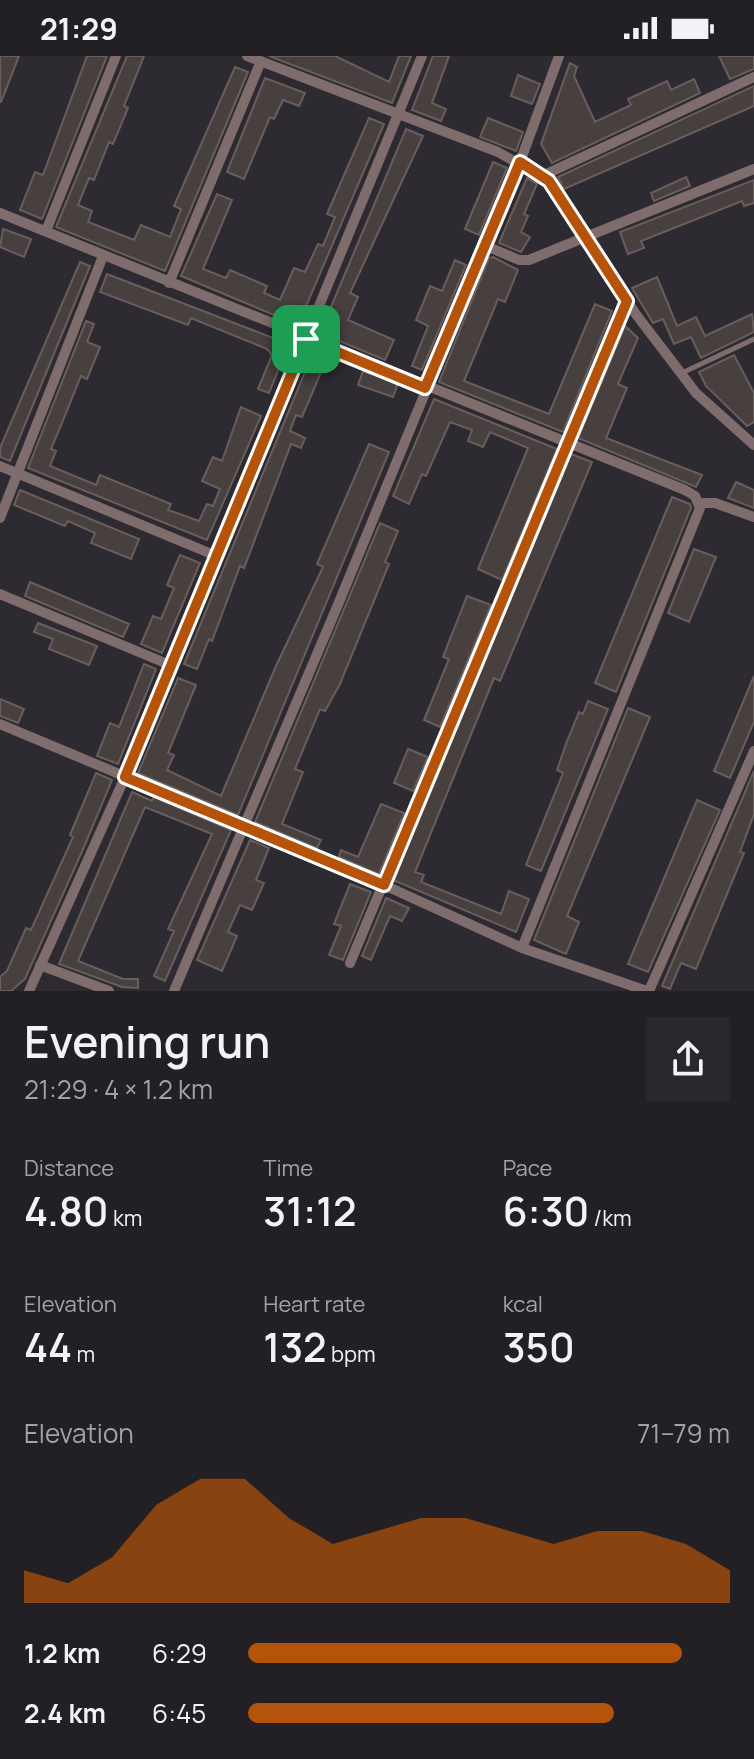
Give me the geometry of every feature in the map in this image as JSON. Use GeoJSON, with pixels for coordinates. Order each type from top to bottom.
{"type":"FeatureCollection","features":[{"type":"Feature","properties":{"kind":"street"},"geometry":{"type":"LineString","coordinates":[[46,231],[116,56]]}},
{"type":"Feature","properties":{"kind":"street"},"geometry":{"type":"LineString","coordinates":[[247,56],[520,162],[549,181],[627,301],[696,393],[751,439]]}},
{"type":"Feature","properties":{"kind":"street"},"geometry":{"type":"LineString","coordinates":[[29,991],[125,777],[422,56]]}},
{"type":"Feature","properties":{"kind":"street"},"geometry":{"type":"LineString","coordinates":[[174,991],[520,162],[559,56]]}},
{"type":"Feature","properties":{"kind":"street"},"geometry":{"type":"LineString","coordinates":[[169,283],[261,61]]}},
{"type":"Feature","properties":{"kind":"street"},"geometry":{"type":"LineString","coordinates":[[542,176],[754,77]]}},
{"type":"Feature","properties":{"kind":"street"},"geometry":{"type":"LineString","coordinates":[[484,245],[519,260],[529,260],[754,169]]}},
{"type":"Feature","properties":{"kind":"street"},"geometry":{"type":"LineString","coordinates":[[0,213],[425,388],[567,441],[685,490],[699,503],[715,503],[754,517]]}},
{"type":"Feature","properties":{"kind":"street"},"geometry":{"type":"LineString","coordinates":[[0,518],[103,256]]}},
{"type":"Feature","properties":{"kind":"street"},"geometry":{"type":"LineString","coordinates":[[350,963],[627,301]]}},
{"type":"Feature","properties":{"kind":"street"},"geometry":{"type":"LineString","coordinates":[[0,466],[214,555]]}},
{"type":"Feature","properties":{"kind":"street"},"geometry":{"type":"LineString","coordinates":[[522,948],[699,517],[699,503]]}},
{"type":"Feature","properties":{"kind":"street"},"geometry":{"type":"LineString","coordinates":[[0,594],[170,665]]}},
{"type":"Feature","properties":{"kind":"street"},"geometry":{"type":"LineString","coordinates":[[0,724],[384,885],[522,948],[648,991],[754,751]]}},
{"type":"Feature","properties":{"kind":"street"},"geometry":{"type":"LineString","coordinates":[[40,965],[109,991]]}},
{"type":"Feature","properties":{"kind":"lane"},"geometry":{"type":"LineString","coordinates":[[681,373],[754,339]]}},
{"type":"Feature","properties":{"kind":"building"},"geometry":{"type":"Polygon","coordinates":[[[0,56],[19,56],[1,102],[0,102],[0,56]]]}},
{"type":"Feature","properties":{"kind":"building"},"geometry":{"type":"Polygon","coordinates":[[[87,56],[107,56],[42,219],[20,210],[35,172],[43,175],[87,56]]]}},
{"type":"Feature","properties":{"kind":"building"},"geometry":{"type":"Polygon","coordinates":[[[127,56],[144,56],[124,106],[128,108],[113,144],[109,142],[94,180],[89,178],[78,205],[92,211],[88,222],[134,240],[141,225],[170,237],[181,209],[174,206],[235,67],[248,72],[165,271],[56,227],[127,56]]]}},
{"type":"Feature","properties":{"kind":"building"},"geometry":{"type":"Polygon","coordinates":[[[269,56],[335,56],[389,82],[399,56],[411,56],[392,103],[269,56]]]}},
{"type":"Feature","properties":{"kind":"building"},"geometry":{"type":"Polygon","coordinates":[[[433,56],[449,56],[432,103],[446,109],[441,121],[412,110],[433,56]]]}},
{"type":"Feature","properties":{"kind":"building"},"geometry":{"type":"Polygon","coordinates":[[[719,56],[754,56],[754,69],[730,79],[719,56]]]}},
{"type":"Feature","properties":{"kind":"building"},"geometry":{"type":"Polygon","coordinates":[[[570,63],[577,67],[574,76],[595,122],[631,105],[628,99],[667,81],[671,90],[694,79],[700,93],[552,163],[541,144],[570,63]]]}},
{"type":"Feature","properties":{"kind":"building"},"geometry":{"type":"Polygon","coordinates":[[[518,75],[540,84],[532,104],[511,96],[518,75]]]}},
{"type":"Feature","properties":{"kind":"building"},"geometry":{"type":"Polygon","coordinates":[[[265,78],[305,93],[299,106],[283,100],[274,119],[270,117],[244,179],[227,172],[265,78]]]}},
{"type":"Feature","properties":{"kind":"building"},"geometry":{"type":"Polygon","coordinates":[[[754,86],[754,106],[564,189],[558,177],[754,86]]]}},
{"type":"Feature","properties":{"kind":"building"},"geometry":{"type":"Polygon","coordinates":[[[369,118],[384,124],[298,325],[181,276],[217,194],[232,200],[203,269],[226,278],[230,270],[267,286],[264,293],[280,300],[294,268],[305,272],[318,244],[323,246],[335,217],[327,214],[369,118]]]}},
{"type":"Feature","properties":{"kind":"building"},"geometry":{"type":"Polygon","coordinates":[[[488,118],[523,132],[516,151],[480,137],[488,118]]]}},
{"type":"Feature","properties":{"kind":"building"},"geometry":{"type":"Polygon","coordinates":[[[406,129],[423,136],[350,293],[358,297],[348,320],[394,340],[385,360],[320,333],[406,129]]]}},
{"type":"Feature","properties":{"kind":"building"},"geometry":{"type":"Polygon","coordinates":[[[493,162],[507,168],[479,235],[465,229],[493,162]]]}},
{"type":"Feature","properties":{"kind":"building"},"geometry":{"type":"Polygon","coordinates":[[[686,177],[690,186],[654,201],[651,193],[686,177]]]}},
{"type":"Feature","properties":{"kind":"building"},"geometry":{"type":"Polygon","coordinates":[[[527,178],[537,184],[524,214],[528,216],[521,232],[530,237],[521,252],[499,243],[527,178]]]}},
{"type":"Feature","properties":{"kind":"building"},"geometry":{"type":"Polygon","coordinates":[[[754,180],[754,203],[744,206],[742,201],[641,241],[644,248],[628,254],[620,232],[754,180]]]}},
{"type":"Feature","properties":{"kind":"building"},"geometry":{"type":"Polygon","coordinates":[[[3,229],[31,239],[24,257],[0,247],[3,229]]]}},
{"type":"Feature","properties":{"kind":"building"},"geometry":{"type":"Polygon","coordinates":[[[493,257],[518,270],[505,302],[498,299],[464,381],[549,414],[595,304],[612,311],[563,432],[439,382],[489,258],[493,257]]]}},
{"type":"Feature","properties":{"kind":"building"},"geometry":{"type":"Polygon","coordinates":[[[455,260],[466,265],[422,370],[412,366],[428,326],[416,320],[430,286],[442,291],[455,260]]]}},
{"type":"Feature","properties":{"kind":"building"},"geometry":{"type":"Polygon","coordinates":[[[80,262],[90,266],[10,461],[0,457],[0,448],[80,262]]]}},
{"type":"Feature","properties":{"kind":"building"},"geometry":{"type":"Polygon","coordinates":[[[107,274],[289,344],[269,393],[258,389],[272,355],[267,349],[191,318],[188,325],[100,292],[107,274]]]}},
{"type":"Feature","properties":{"kind":"building"},"geometry":{"type":"Polygon","coordinates":[[[657,277],[677,326],[696,317],[705,336],[752,314],[754,332],[701,358],[691,337],[674,344],[663,319],[653,323],[632,288],[657,277]]]}},
{"type":"Feature","properties":{"kind":"building"},"geometry":{"type":"Polygon","coordinates":[[[86,321],[94,324],[87,342],[100,347],[87,379],[81,376],[51,449],[56,451],[50,466],[96,485],[100,475],[171,504],[168,510],[199,521],[207,504],[213,506],[220,489],[202,481],[213,457],[222,461],[241,407],[261,416],[207,540],[28,468],[86,321]]]}},
{"type":"Feature","properties":{"kind":"building"},"geometry":{"type":"Polygon","coordinates":[[[625,326],[638,338],[618,384],[627,388],[606,438],[702,475],[696,487],[578,438],[625,326]]]}},
{"type":"Feature","properties":{"kind":"building"},"geometry":{"type":"Polygon","coordinates":[[[314,350],[328,356],[302,417],[296,415],[290,431],[305,438],[301,448],[291,444],[244,568],[240,566],[212,641],[209,639],[197,669],[184,664],[314,350]]]}},
{"type":"Feature","properties":{"kind":"building"},"geometry":{"type":"Polygon","coordinates":[[[734,355],[754,393],[754,422],[747,426],[706,386],[699,372],[734,355]]]}},
{"type":"Feature","properties":{"kind":"building"},"geometry":{"type":"Polygon","coordinates":[[[363,371],[398,383],[393,397],[358,385],[363,371]]]}},
{"type":"Feature","properties":{"kind":"building"},"geometry":{"type":"Polygon","coordinates":[[[434,399],[557,449],[502,580],[478,569],[528,448],[490,432],[483,447],[468,441],[472,430],[450,422],[426,476],[422,474],[409,504],[393,496],[434,399]]]}},
{"type":"Feature","properties":{"kind":"building"},"geometry":{"type":"Polygon","coordinates":[[[369,444],[389,452],[238,815],[138,773],[178,678],[196,685],[168,753],[174,755],[167,770],[221,796],[276,666],[323,567],[317,564],[369,444]]]}},
{"type":"Feature","properties":{"kind":"building"},"geometry":{"type":"Polygon","coordinates":[[[571,454],[592,462],[500,681],[494,678],[415,872],[424,875],[421,882],[501,914],[509,891],[529,899],[516,932],[393,880],[571,454]]]}},
{"type":"Feature","properties":{"kind":"building"},"geometry":{"type":"Polygon","coordinates":[[[736,482],[754,490],[754,508],[728,498],[736,482]]]}},
{"type":"Feature","properties":{"kind":"building"},"geometry":{"type":"Polygon","coordinates":[[[20,490],[139,539],[131,559],[91,543],[95,533],[68,521],[65,526],[14,505],[20,490]]]}},
{"type":"Feature","properties":{"kind":"building"},"geometry":{"type":"Polygon","coordinates":[[[672,497],[690,504],[691,508],[616,692],[595,683],[672,497]]]}},
{"type":"Feature","properties":{"kind":"building"},"geometry":{"type":"Polygon","coordinates":[[[380,523],[398,531],[385,562],[389,564],[340,684],[325,711],[320,709],[295,769],[303,772],[282,824],[321,840],[317,848],[255,822],[380,523]]]}},
{"type":"Feature","properties":{"kind":"building"},"geometry":{"type":"Polygon","coordinates":[[[694,549],[716,557],[689,622],[668,613],[694,549]]]}},
{"type":"Feature","properties":{"kind":"building"},"geometry":{"type":"Polygon","coordinates":[[[180,555],[200,563],[162,653],[141,644],[153,616],[161,619],[174,588],[167,585],[180,555]]]}},
{"type":"Feature","properties":{"kind":"building"},"geometry":{"type":"Polygon","coordinates":[[[30,582],[129,624],[123,637],[25,596],[30,582]]]}},
{"type":"Feature","properties":{"kind":"building"},"geometry":{"type":"Polygon","coordinates":[[[467,596],[491,605],[440,727],[424,720],[449,659],[443,657],[467,596]]]}},
{"type":"Feature","properties":{"kind":"building"},"geometry":{"type":"Polygon","coordinates":[[[38,623],[97,646],[89,665],[49,649],[53,639],[34,632],[38,623]]]}},
{"type":"Feature","properties":{"kind":"building"},"geometry":{"type":"Polygon","coordinates":[[[144,664],[156,669],[118,764],[97,756],[110,723],[119,727],[144,664]]]}},
{"type":"Feature","properties":{"kind":"building"},"geometry":{"type":"Polygon","coordinates":[[[754,676],[754,722],[730,778],[714,771],[754,676]]]}},
{"type":"Feature","properties":{"kind":"building"},"geometry":{"type":"Polygon","coordinates":[[[0,699],[24,709],[18,723],[0,716],[0,699]]]}},
{"type":"Feature","properties":{"kind":"building"},"geometry":{"type":"Polygon","coordinates":[[[588,701],[608,709],[541,871],[526,865],[563,773],[557,770],[567,741],[579,712],[583,714],[588,701]]]}},
{"type":"Feature","properties":{"kind":"building"},"geometry":{"type":"Polygon","coordinates":[[[628,708],[650,717],[567,916],[579,922],[566,954],[534,940],[628,708]]]}},
{"type":"Feature","properties":{"kind":"building"},"geometry":{"type":"Polygon","coordinates":[[[408,749],[428,757],[413,791],[394,783],[408,749]]]}},
{"type":"Feature","properties":{"kind":"building"},"geometry":{"type":"Polygon","coordinates":[[[754,771],[754,814],[740,852],[744,853],[696,969],[681,963],[670,989],[662,986],[754,771]]]}},
{"type":"Feature","properties":{"kind":"building"},"geometry":{"type":"Polygon","coordinates":[[[96,773],[112,780],[84,847],[25,979],[11,991],[0,991],[0,977],[7,971],[26,928],[31,930],[73,837],[70,835],[96,773]]]}},
{"type":"Feature","properties":{"kind":"building"},"geometry":{"type":"Polygon","coordinates":[[[132,792],[152,801],[154,797],[231,830],[165,981],[154,976],[174,931],[168,929],[212,834],[145,807],[78,961],[123,979],[138,979],[138,988],[122,987],[59,964],[132,792]]]}},
{"type":"Feature","properties":{"kind":"building"},"geometry":{"type":"Polygon","coordinates":[[[697,800],[720,810],[648,972],[628,964],[697,800]]]}},
{"type":"Feature","properties":{"kind":"building"},"geometry":{"type":"Polygon","coordinates":[[[381,804],[404,813],[379,874],[339,857],[341,850],[358,857],[381,804]]]}},
{"type":"Feature","properties":{"kind":"building"},"geometry":{"type":"Polygon","coordinates":[[[250,840],[269,848],[256,880],[264,883],[252,910],[240,905],[228,932],[237,936],[222,971],[197,960],[250,840]]]}},
{"type":"Feature","properties":{"kind":"building"},"geometry":{"type":"Polygon","coordinates":[[[350,884],[371,892],[343,960],[329,955],[341,926],[334,924],[350,884]]]}},
{"type":"Feature","properties":{"kind":"building"},"geometry":{"type":"Polygon","coordinates":[[[386,898],[409,908],[402,921],[390,916],[371,960],[362,956],[386,898]]]}},
{"type":"Feature","properties":{"kind":"route"},"geometry":{"type":"LineString","coordinates":[[520,162],[549,181],[627,301],[384,885],[125,777],[214,555],[306,339],[425,388],[520,162]]}}]}
